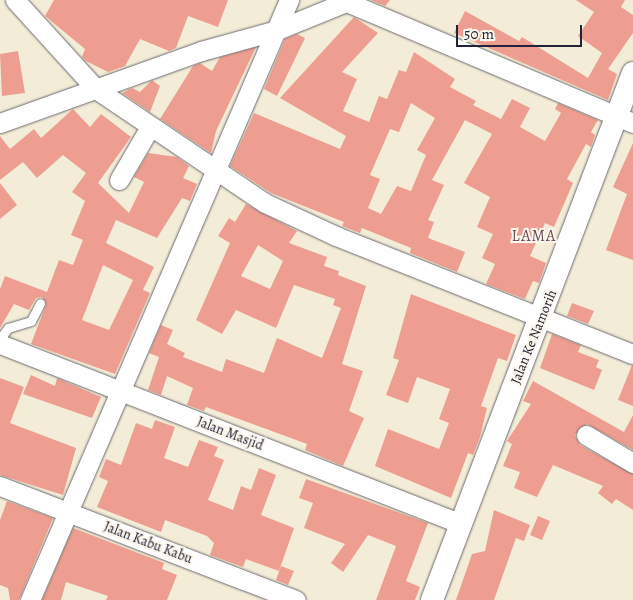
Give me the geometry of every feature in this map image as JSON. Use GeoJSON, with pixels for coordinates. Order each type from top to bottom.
{"type":"FeatureCollection","features":[{"type":"Feature","properties":{"kind":"street"},"geometry":{"type":"LineString","coordinates":[[15,0],[96,89],[150,127],[289,215],[540,320],[633,354]]}},
{"type":"Feature","properties":{"kind":"street"},"geometry":{"type":"LineString","coordinates":[[30,600],[70,512],[119,390],[289,0]]}},
{"type":"Feature","properties":{"kind":"street"},"geometry":{"type":"LineString","coordinates":[[0,123],[201,51],[277,30],[346,1],[626,120]]}},
{"type":"Feature","properties":{"kind":"street","name":"Jalan Ke Namorih"},"geometry":{"type":"LineString","coordinates":[[432,600],[459,524],[540,320],[626,120],[633,73]]}},
{"type":"Feature","properties":{"kind":"street"},"geometry":{"type":"LineString","coordinates":[[119,180],[150,127]]}},
{"type":"Feature","properties":{"kind":"street","name":"Jalan Masjid"},"geometry":{"type":"LineString","coordinates":[[0,344],[459,524]]}},
{"type":"Feature","properties":{"kind":"street"},"geometry":{"type":"LineString","coordinates":[[586,436],[633,463]]}},
{"type":"Feature","properties":{"kind":"street","name":"Jalan Kabu Kabu"},"geometry":{"type":"LineString","coordinates":[[0,486],[296,600]]}},
{"type":"Feature","properties":{"kind":"lane"},"geometry":{"type":"LineString","coordinates":[[0,339],[8,328],[31,320],[40,303]]}},
{"type":"Feature","properties":{"kind":"building"},"geometry":{"type":"Polygon","coordinates":[[[54,0],[228,0],[218,27],[188,16],[176,48],[169,51],[140,39],[125,66],[108,72],[86,61],[82,57],[85,49],[45,16],[54,0]]]}},
{"type":"Feature","properties":{"kind":"building"},"geometry":{"type":"Polygon","coordinates":[[[371,0],[390,0],[385,6],[371,0]]]}},
{"type":"Feature","properties":{"kind":"building"},"geometry":{"type":"Polygon","coordinates":[[[576,0],[625,0],[621,7],[633,15],[633,33],[608,69],[617,74],[608,100],[454,33],[465,11],[519,41],[522,37],[588,78],[602,53],[578,36],[594,12],[576,0]]]}},
{"type":"Feature","properties":{"kind":"building"},"geometry":{"type":"Polygon","coordinates":[[[354,17],[378,33],[342,72],[357,79],[343,111],[369,122],[379,96],[387,99],[399,70],[406,72],[414,52],[455,79],[450,87],[476,101],[473,105],[501,119],[512,99],[530,108],[520,127],[545,141],[561,113],[555,109],[558,103],[598,120],[591,132],[595,135],[591,147],[586,144],[567,179],[573,183],[554,227],[545,223],[530,256],[546,263],[539,283],[533,281],[525,299],[486,284],[495,264],[482,258],[493,234],[477,227],[490,197],[464,183],[492,134],[465,120],[432,180],[444,185],[428,220],[434,222],[428,238],[465,252],[457,272],[410,253],[411,248],[362,228],[360,233],[342,226],[344,222],[271,193],[230,166],[254,113],[340,149],[346,136],[280,98],[354,17]],[[411,103],[399,132],[390,129],[370,175],[380,179],[368,208],[381,214],[397,186],[411,191],[426,155],[417,150],[435,118],[411,103]]]}},
{"type":"Feature","properties":{"kind":"building"},"geometry":{"type":"Polygon","coordinates":[[[297,34],[305,38],[277,96],[264,89],[285,39],[297,34]]]}},
{"type":"Feature","properties":{"kind":"building"},"geometry":{"type":"Polygon","coordinates":[[[256,47],[216,131],[211,153],[160,119],[193,66],[200,63],[212,71],[220,57],[256,47]]]}},
{"type":"Feature","properties":{"kind":"building"},"geometry":{"type":"Polygon","coordinates":[[[18,51],[25,93],[2,96],[0,54],[18,51]]]}},
{"type":"Feature","properties":{"kind":"building"},"geometry":{"type":"Polygon","coordinates":[[[152,80],[160,86],[150,112],[122,93],[132,88],[140,92],[152,80]]]}},
{"type":"Feature","properties":{"kind":"building"},"geometry":{"type":"Polygon","coordinates":[[[73,109],[90,127],[101,114],[131,137],[98,183],[129,213],[144,182],[134,177],[148,153],[177,157],[189,166],[183,178],[197,184],[190,201],[182,198],[157,238],[116,220],[106,243],[154,267],[143,290],[150,293],[115,374],[31,344],[46,305],[42,297],[36,298],[29,310],[14,304],[0,328],[0,289],[5,276],[47,292],[59,260],[73,265],[83,240],[71,235],[85,201],[72,192],[86,173],[63,155],[37,178],[23,162],[0,180],[0,136],[10,149],[34,129],[41,138],[73,109]],[[103,265],[82,320],[109,330],[133,280],[103,265]]]}},
{"type":"Feature","properties":{"kind":"building"},"geometry":{"type":"Polygon","coordinates":[[[633,143],[633,260],[606,250],[627,194],[613,187],[633,143]]]}},
{"type":"Feature","properties":{"kind":"building"},"geometry":{"type":"Polygon","coordinates":[[[0,183],[17,205],[0,219],[0,183]]]}},
{"type":"Feature","properties":{"kind":"building"},"geometry":{"type":"Polygon","coordinates":[[[246,204],[297,231],[289,243],[327,257],[324,266],[339,271],[338,275],[366,286],[342,364],[363,371],[349,411],[364,418],[343,466],[305,450],[307,444],[206,407],[204,411],[187,405],[193,388],[167,376],[161,395],[148,390],[159,357],[149,353],[161,325],[173,330],[167,344],[185,353],[183,357],[222,372],[226,359],[264,373],[277,338],[322,358],[341,308],[333,305],[335,299],[294,285],[276,328],[236,310],[222,334],[196,320],[230,243],[218,236],[229,218],[235,222],[246,204]],[[258,245],[241,276],[270,289],[283,261],[258,245]]]}},
{"type":"Feature","properties":{"kind":"building"},"geometry":{"type":"Polygon","coordinates":[[[411,294],[516,335],[507,361],[498,358],[481,406],[487,408],[480,437],[473,455],[468,453],[451,498],[375,466],[388,429],[439,449],[449,423],[439,419],[450,389],[417,377],[408,403],[386,395],[399,360],[393,358],[411,294]]]}},
{"type":"Feature","properties":{"kind":"building"},"geometry":{"type":"Polygon","coordinates":[[[572,303],[594,311],[588,324],[567,316],[572,303]]]}},
{"type":"Feature","properties":{"kind":"building"},"geometry":{"type":"Polygon","coordinates":[[[552,334],[581,345],[578,352],[599,360],[596,367],[602,370],[594,390],[540,368],[552,334]]]}},
{"type":"Feature","properties":{"kind":"building"},"geometry":{"type":"Polygon","coordinates":[[[633,365],[633,406],[618,400],[633,365]]]}},
{"type":"Feature","properties":{"kind":"building"},"geometry":{"type":"Polygon","coordinates":[[[31,375],[55,386],[57,378],[101,397],[92,418],[23,394],[31,375]]]}},
{"type":"Feature","properties":{"kind":"building"},"geometry":{"type":"Polygon","coordinates":[[[0,378],[24,387],[10,423],[76,448],[63,495],[0,475],[0,378]]]}},
{"type":"Feature","properties":{"kind":"building"},"geometry":{"type":"Polygon","coordinates":[[[533,381],[624,432],[633,415],[633,450],[587,424],[575,435],[580,445],[633,474],[633,510],[616,499],[612,504],[598,493],[603,486],[553,465],[537,497],[514,488],[520,472],[503,466],[512,444],[507,441],[531,404],[523,401],[533,381]]]}},
{"type":"Feature","properties":{"kind":"building"},"geometry":{"type":"Polygon","coordinates":[[[155,420],[175,427],[164,458],[188,467],[199,440],[218,447],[214,456],[224,460],[208,500],[233,510],[241,486],[251,490],[259,468],[276,475],[261,515],[294,528],[279,571],[246,559],[243,567],[210,555],[214,543],[207,536],[165,520],[161,532],[97,507],[108,481],[99,477],[106,459],[121,465],[136,423],[152,429],[155,420]]]}},
{"type":"Feature","properties":{"kind":"building"},"geometry":{"type":"Polygon","coordinates":[[[306,479],[428,523],[406,581],[420,587],[415,600],[376,600],[396,546],[368,535],[343,572],[331,563],[345,544],[304,528],[313,503],[299,498],[306,479]]]}},
{"type":"Feature","properties":{"kind":"building"},"geometry":{"type":"Polygon","coordinates":[[[7,501],[53,518],[19,600],[10,600],[8,588],[0,585],[0,520],[7,501]]]}},
{"type":"Feature","properties":{"kind":"building"},"geometry":{"type":"Polygon","coordinates":[[[494,510],[530,525],[524,541],[516,538],[494,600],[456,600],[472,554],[485,551],[494,510]]]}},
{"type":"Feature","properties":{"kind":"building"},"geometry":{"type":"Polygon","coordinates":[[[538,516],[550,521],[542,540],[530,535],[538,516]]]}},
{"type":"Feature","properties":{"kind":"building"},"geometry":{"type":"Polygon","coordinates":[[[73,528],[164,563],[162,569],[177,575],[167,600],[106,600],[108,596],[66,582],[61,600],[42,600],[73,528]]]}},
{"type":"Feature","properties":{"kind":"building"},"geometry":{"type":"Polygon","coordinates":[[[281,566],[294,571],[288,585],[276,580],[281,566]]]}},
{"type":"Feature","properties":{"kind":"district","name":"LAMA"},"geometry":{"type":"Point","coordinates":[534,236]}}]}
